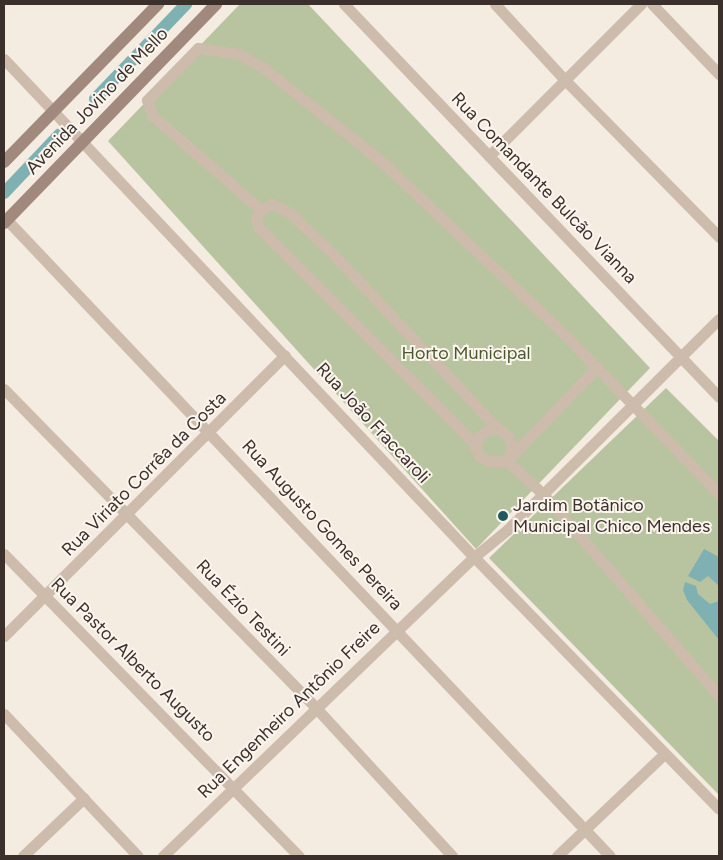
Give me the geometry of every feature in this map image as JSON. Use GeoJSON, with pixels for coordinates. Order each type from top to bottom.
{"type":"FeatureCollection","features":[{"type":"Feature","properties":{"kind":"main road"},"geometry":{"type":"LineString","coordinates":[[4,162],[158,4]]}},
{"type":"Feature","properties":{"kind":"main road","name":"Avenida Jovino de Mello"},"geometry":{"type":"LineString","coordinates":[[5,221],[216,4]]}},
{"type":"Feature","properties":{"kind":"street","name":"Rua Comandante Bulcão Vianna"},"geometry":{"type":"LineString","coordinates":[[344,4],[719,397]]}},
{"type":"Feature","properties":{"kind":"street"},"geometry":{"type":"LineString","coordinates":[[495,4],[563,78],[719,237]]}},
{"type":"Feature","properties":{"kind":"street"},"geometry":{"type":"LineString","coordinates":[[489,156],[563,78],[640,4]]}},
{"type":"Feature","properties":{"kind":"street"},"geometry":{"type":"LineString","coordinates":[[652,4],[719,74]]}},
{"type":"Feature","properties":{"kind":"street"},"geometry":{"type":"LineString","coordinates":[[261,210],[153,116],[147,100],[198,48],[239,54],[265,69],[381,161],[597,367],[719,494]]}},
{"type":"Feature","properties":{"kind":"street","name":"Rua João Fraccaroli"},"geometry":{"type":"LineString","coordinates":[[4,59],[474,557],[719,809]]}},
{"type":"Feature","properties":{"kind":"street"},"geometry":{"type":"LineString","coordinates":[[508,461],[512,448],[508,436],[497,428],[334,255],[290,213],[272,204],[261,210],[256,218],[258,228],[476,445],[479,456],[489,461],[508,461],[543,494],[719,696]]}},
{"type":"Feature","properties":{"kind":"street","name":"Rua Augusto Gomes Pereira"},"geometry":{"type":"LineString","coordinates":[[5,221],[210,432],[610,856]]}},
{"type":"Feature","properties":{"kind":"street","name":"Rua Engenheiro Antônio Freire"},"geometry":{"type":"LineString","coordinates":[[163,856],[233,786],[543,494],[719,319]]}},
{"type":"Feature","properties":{"kind":"street","name":"Rua Viriato Corrêa da Costa"},"geometry":{"type":"LineString","coordinates":[[4,636],[46,597],[285,355]]}},
{"type":"Feature","properties":{"kind":"street"},"geometry":{"type":"LineString","coordinates":[[508,461],[597,367]]}},
{"type":"Feature","properties":{"kind":"street","name":"Rua Ézio Testini"},"geometry":{"type":"LineString","coordinates":[[4,389],[317,708],[452,856]]}},
{"type":"Feature","properties":{"kind":"street"},"geometry":{"type":"LineString","coordinates":[[476,445],[483,433],[497,428]]}},
{"type":"Feature","properties":{"kind":"street","name":"Rua Pastor Alberto Augusto"},"geometry":{"type":"LineString","coordinates":[[4,554],[233,786],[299,856]]}},
{"type":"Feature","properties":{"kind":"street"},"geometry":{"type":"LineString","coordinates":[[4,714],[138,856]]}},
{"type":"Feature","properties":{"kind":"street"},"geometry":{"type":"LineString","coordinates":[[557,856],[664,754]]}},
{"type":"Feature","properties":{"kind":"street"},"geometry":{"type":"LineString","coordinates":[[24,856],[84,798]]}},
{"type":"Feature","properties":{"kind":"green space","name":"Horto Municipal"},"geometry":{"type":"Polygon","coordinates":[[[240,4],[308,4],[650,368],[476,549],[108,141],[240,4]]]}},
{"type":"Feature","properties":{"kind":"green space"},"geometry":{"type":"Polygon","coordinates":[[[666,388],[719,441],[719,795],[489,558],[666,388]]]}},
{"type":"Feature","properties":{"kind":"water"},"geometry":{"type":"Polygon","coordinates":[[[704,549],[719,557],[719,586],[708,576],[700,582],[688,576],[704,549]]]}},
{"type":"Feature","properties":{"kind":"water"},"geometry":{"type":"Polygon","coordinates":[[[685,582],[696,586],[698,594],[710,604],[719,601],[719,640],[687,600],[683,590],[685,582]]]}},
{"type":"Feature","properties":{"kind":"waterway"},"geometry":{"type":"LineString","coordinates":[[95,99],[186,4]]}},
{"type":"Feature","properties":{"kind":"waterway"},"geometry":{"type":"LineString","coordinates":[[4,193],[60,134]]}},
{"type":"Feature","properties":{"kind":"place","name":"Jardim Botânico Municipal Chico Mendes"},"geometry":{"type":"Point","coordinates":[503,516]}}]}
